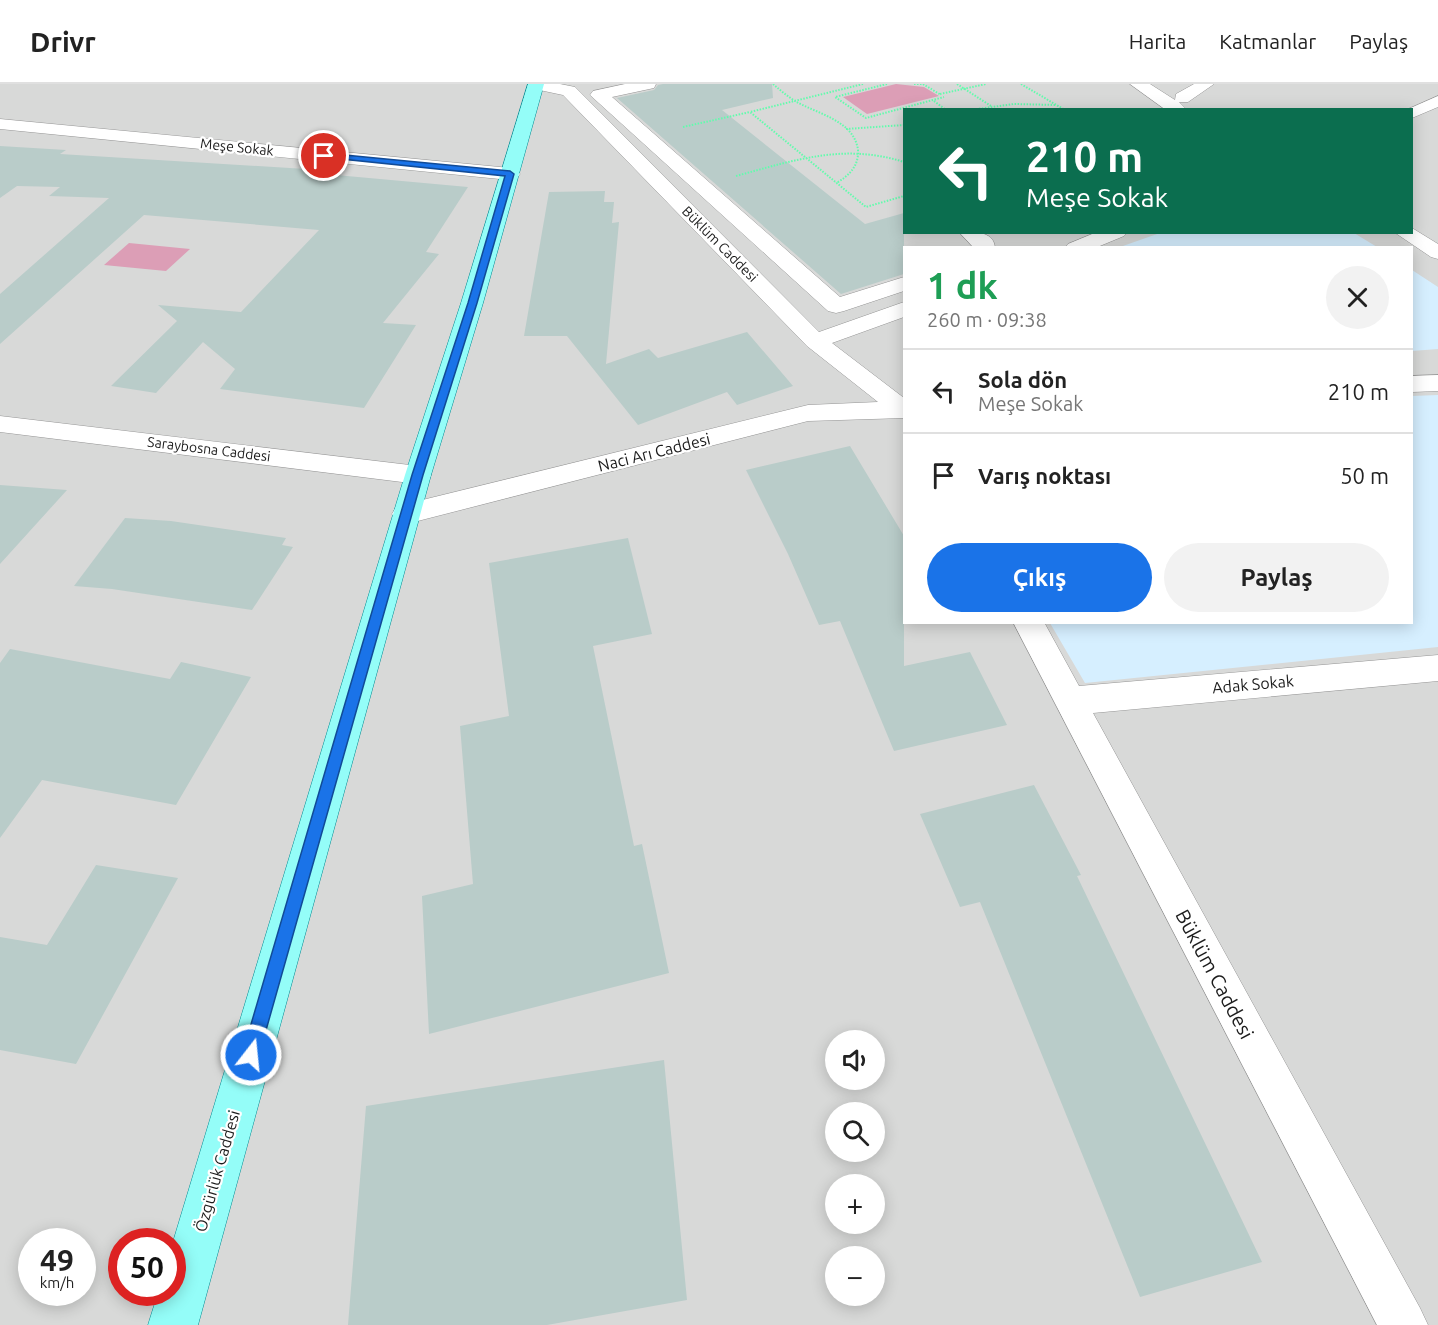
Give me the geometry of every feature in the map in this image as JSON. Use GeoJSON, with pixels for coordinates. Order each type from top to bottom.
{"type":"FeatureCollection","features":[{"type":"Feature","properties":{"kind":"main road","name":"Özgürlük Caddesi"},"geometry":{"type":"LineString","coordinates":[[173,1325],[417,475],[472,303],[536,84]]}},
{"type":"Feature","properties":{"kind":"street"},"geometry":{"type":"LineString","coordinates":[[536,84],[569,91],[598,84]]}},
{"type":"Feature","properties":{"kind":"street"},"geometry":{"type":"LineString","coordinates":[[648,84],[599,95],[836,306],[903,284]]}},
{"type":"Feature","properties":{"kind":"street"},"geometry":{"type":"LineString","coordinates":[[1138,84],[1180,104]]}},
{"type":"Feature","properties":{"kind":"street"},"geometry":{"type":"LineString","coordinates":[[1160,84],[1180,104]]}},
{"type":"Feature","properties":{"kind":"street"},"geometry":{"type":"LineString","coordinates":[[1180,104],[1206,84]]}},
{"type":"Feature","properties":{"kind":"street","name":"Büklüm Caddesi"},"geometry":{"type":"LineString","coordinates":[[569,91],[815,341],[903,408]]}},
{"type":"Feature","properties":{"kind":"street"},"geometry":{"type":"LineString","coordinates":[[1413,113],[1438,101]]}},
{"type":"Feature","properties":{"kind":"street","name":"Meşe Sokak"},"geometry":{"type":"LineString","coordinates":[[0,124],[510,174]]}},
{"type":"Feature","properties":{"kind":"street"},"geometry":{"type":"LineString","coordinates":[[972,234],[985,244],[984,246]]}},
{"type":"Feature","properties":{"kind":"street"},"geometry":{"type":"LineString","coordinates":[[1080,246],[1112,234]]}},
{"type":"Feature","properties":{"kind":"street"},"geometry":{"type":"LineString","coordinates":[[1407,234],[1438,253]]}},
{"type":"Feature","properties":{"kind":"street"},"geometry":{"type":"LineString","coordinates":[[815,341],[903,309]]}},
{"type":"Feature","properties":{"kind":"street"},"geometry":{"type":"LineString","coordinates":[[1413,384],[1438,383]]}},
{"type":"Feature","properties":{"kind":"street","name":"Naci Arı Caddesi"},"geometry":{"type":"LineString","coordinates":[[406,514],[808,413],[903,409]]}},
{"type":"Feature","properties":{"kind":"street","name":"Saraybosna Caddesi"},"geometry":{"type":"LineString","coordinates":[[0,424],[417,475]]}},
{"type":"Feature","properties":{"kind":"street","name":"Büklüm Caddesi"},"geometry":{"type":"LineString","coordinates":[[1030,624],[1403,1325]]}},
{"type":"Feature","properties":{"kind":"street","name":"Adak Sokak"},"geometry":{"type":"LineString","coordinates":[[1069,701],[1438,668]]}},
{"type":"Feature","properties":{"kind":"path"},"geometry":{"type":"LineString","coordinates":[[773,84],[795,101],[833,118],[855,138],[859,147],[858,163],[851,172],[836,183]]}},
{"type":"Feature","properties":{"kind":"path"},"geometry":{"type":"LineString","coordinates":[[675,129],[863,84]]}},
{"type":"Feature","properties":{"kind":"path"},"geometry":{"type":"LineString","coordinates":[[887,84],[835,97],[866,118],[903,108]]}},
{"type":"Feature","properties":{"kind":"path"},"geometry":{"type":"LineString","coordinates":[[904,108],[944,97],[922,84],[914,84]]}},
{"type":"Feature","properties":{"kind":"path"},"geometry":{"type":"LineString","coordinates":[[957,84],[992,106]]}},
{"type":"Feature","properties":{"kind":"path"},"geometry":{"type":"LineString","coordinates":[[940,94],[986,84]]}},
{"type":"Feature","properties":{"kind":"path"},"geometry":{"type":"LineString","coordinates":[[1021,84],[1061,108]]}},
{"type":"Feature","properties":{"kind":"path"},"geometry":{"type":"LineString","coordinates":[[934,100],[944,108]]}},
{"type":"Feature","properties":{"kind":"path"},"geometry":{"type":"LineString","coordinates":[[981,108],[1023,104],[1056,105]]}},
{"type":"Feature","properties":{"kind":"path"},"geometry":{"type":"LineString","coordinates":[[750,112],[866,207],[903,197]]}},
{"type":"Feature","properties":{"kind":"path"},"geometry":{"type":"LineString","coordinates":[[846,129],[903,125]]}},
{"type":"Feature","properties":{"kind":"path"},"geometry":{"type":"LineString","coordinates":[[736,176],[829,153],[858,152],[889,156],[903,162]]}},
{"type":"Feature","properties":{"kind":"shaded area"},"geometry":{"type":"Polygon","coordinates":[[[0,84],[1438,84],[1438,1325],[0,1325],[0,84]]]}},
{"type":"Feature","properties":{"kind":"shaded area"},"geometry":{"type":"Polygon","coordinates":[[[896,84],[924,87],[939,96],[867,114],[843,97],[896,84]]]}},
{"type":"Feature","properties":{"kind":"shaded area"},"geometry":{"type":"Polygon","coordinates":[[[1157,234],[1356,234],[1375,246],[1123,246],[1157,234]]]}},
{"type":"Feature","properties":{"kind":"shaded area"},"geometry":{"type":"Polygon","coordinates":[[[129,243],[190,249],[166,271],[104,265],[129,243]]]}},
{"type":"Feature","properties":{"kind":"shaded area"},"geometry":{"type":"Polygon","coordinates":[[[1413,271],[1438,287],[1438,349],[1413,351],[1413,271]]]}},
{"type":"Feature","properties":{"kind":"shaded area"},"geometry":{"type":"Polygon","coordinates":[[[1438,395],[1438,647],[1085,683],[1051,624],[1413,624],[1413,396],[1438,395]]]}},
{"type":"Feature","properties":{"kind":"building"},"geometry":{"type":"Polygon","coordinates":[[[772,84],[773,98],[722,110],[865,224],[903,213],[903,274],[841,294],[617,98],[654,90],[658,85],[772,84]]]}},
{"type":"Feature","properties":{"kind":"building"},"geometry":{"type":"Polygon","coordinates":[[[0,146],[66,150],[60,154],[306,169],[303,172],[468,187],[426,252],[439,254],[383,323],[416,325],[364,408],[220,389],[235,369],[203,342],[156,393],[111,386],[177,321],[158,305],[241,312],[319,230],[144,215],[0,344],[0,294],[109,198],[49,196],[60,187],[17,186],[0,198],[0,146]]]}},
{"type":"Feature","properties":{"kind":"building"},"geometry":{"type":"Polygon","coordinates":[[[605,191],[604,202],[614,202],[612,223],[619,222],[606,364],[649,349],[658,358],[747,332],[793,386],[737,405],[727,392],[638,425],[567,336],[524,336],[549,192],[605,191]]]}},
{"type":"Feature","properties":{"kind":"building"},"geometry":{"type":"Polygon","coordinates":[[[850,446],[903,534],[904,666],[970,652],[1007,725],[894,751],[840,621],[819,625],[788,554],[746,470],[850,446]]]}},
{"type":"Feature","properties":{"kind":"building"},"geometry":{"type":"Polygon","coordinates":[[[0,485],[67,490],[0,564],[0,485]]]}},
{"type":"Feature","properties":{"kind":"building"},"geometry":{"type":"Polygon","coordinates":[[[125,518],[171,521],[286,538],[282,545],[293,547],[252,610],[112,589],[74,586],[125,518]]]}},
{"type":"Feature","properties":{"kind":"building"},"geometry":{"type":"Polygon","coordinates":[[[628,538],[652,634],[593,646],[634,846],[642,844],[669,973],[429,1034],[422,896],[473,884],[460,726],[509,716],[489,563],[628,538]]]}},
{"type":"Feature","properties":{"kind":"building"},"geometry":{"type":"Polygon","coordinates":[[[10,649],[170,679],[181,662],[251,677],[176,805],[42,780],[0,838],[0,663],[10,649]]]}},
{"type":"Feature","properties":{"kind":"building"},"geometry":{"type":"Polygon","coordinates":[[[1034,785],[1081,875],[1077,876],[1262,1262],[1140,1297],[980,902],[960,907],[920,814],[1034,785]]]}},
{"type":"Feature","properties":{"kind":"building"},"geometry":{"type":"Polygon","coordinates":[[[96,865],[178,878],[76,1064],[0,1050],[0,937],[47,945],[96,865]]]}},
{"type":"Feature","properties":{"kind":"building"},"geometry":{"type":"Polygon","coordinates":[[[664,1060],[687,1300],[547,1325],[348,1325],[366,1106],[664,1060]]]}},
{"type":"Feature","properties":{"kind":"route"},"geometry":{"type":"LineString","coordinates":[[251,1055],[417,475],[510,174],[324,156]]}}]}
